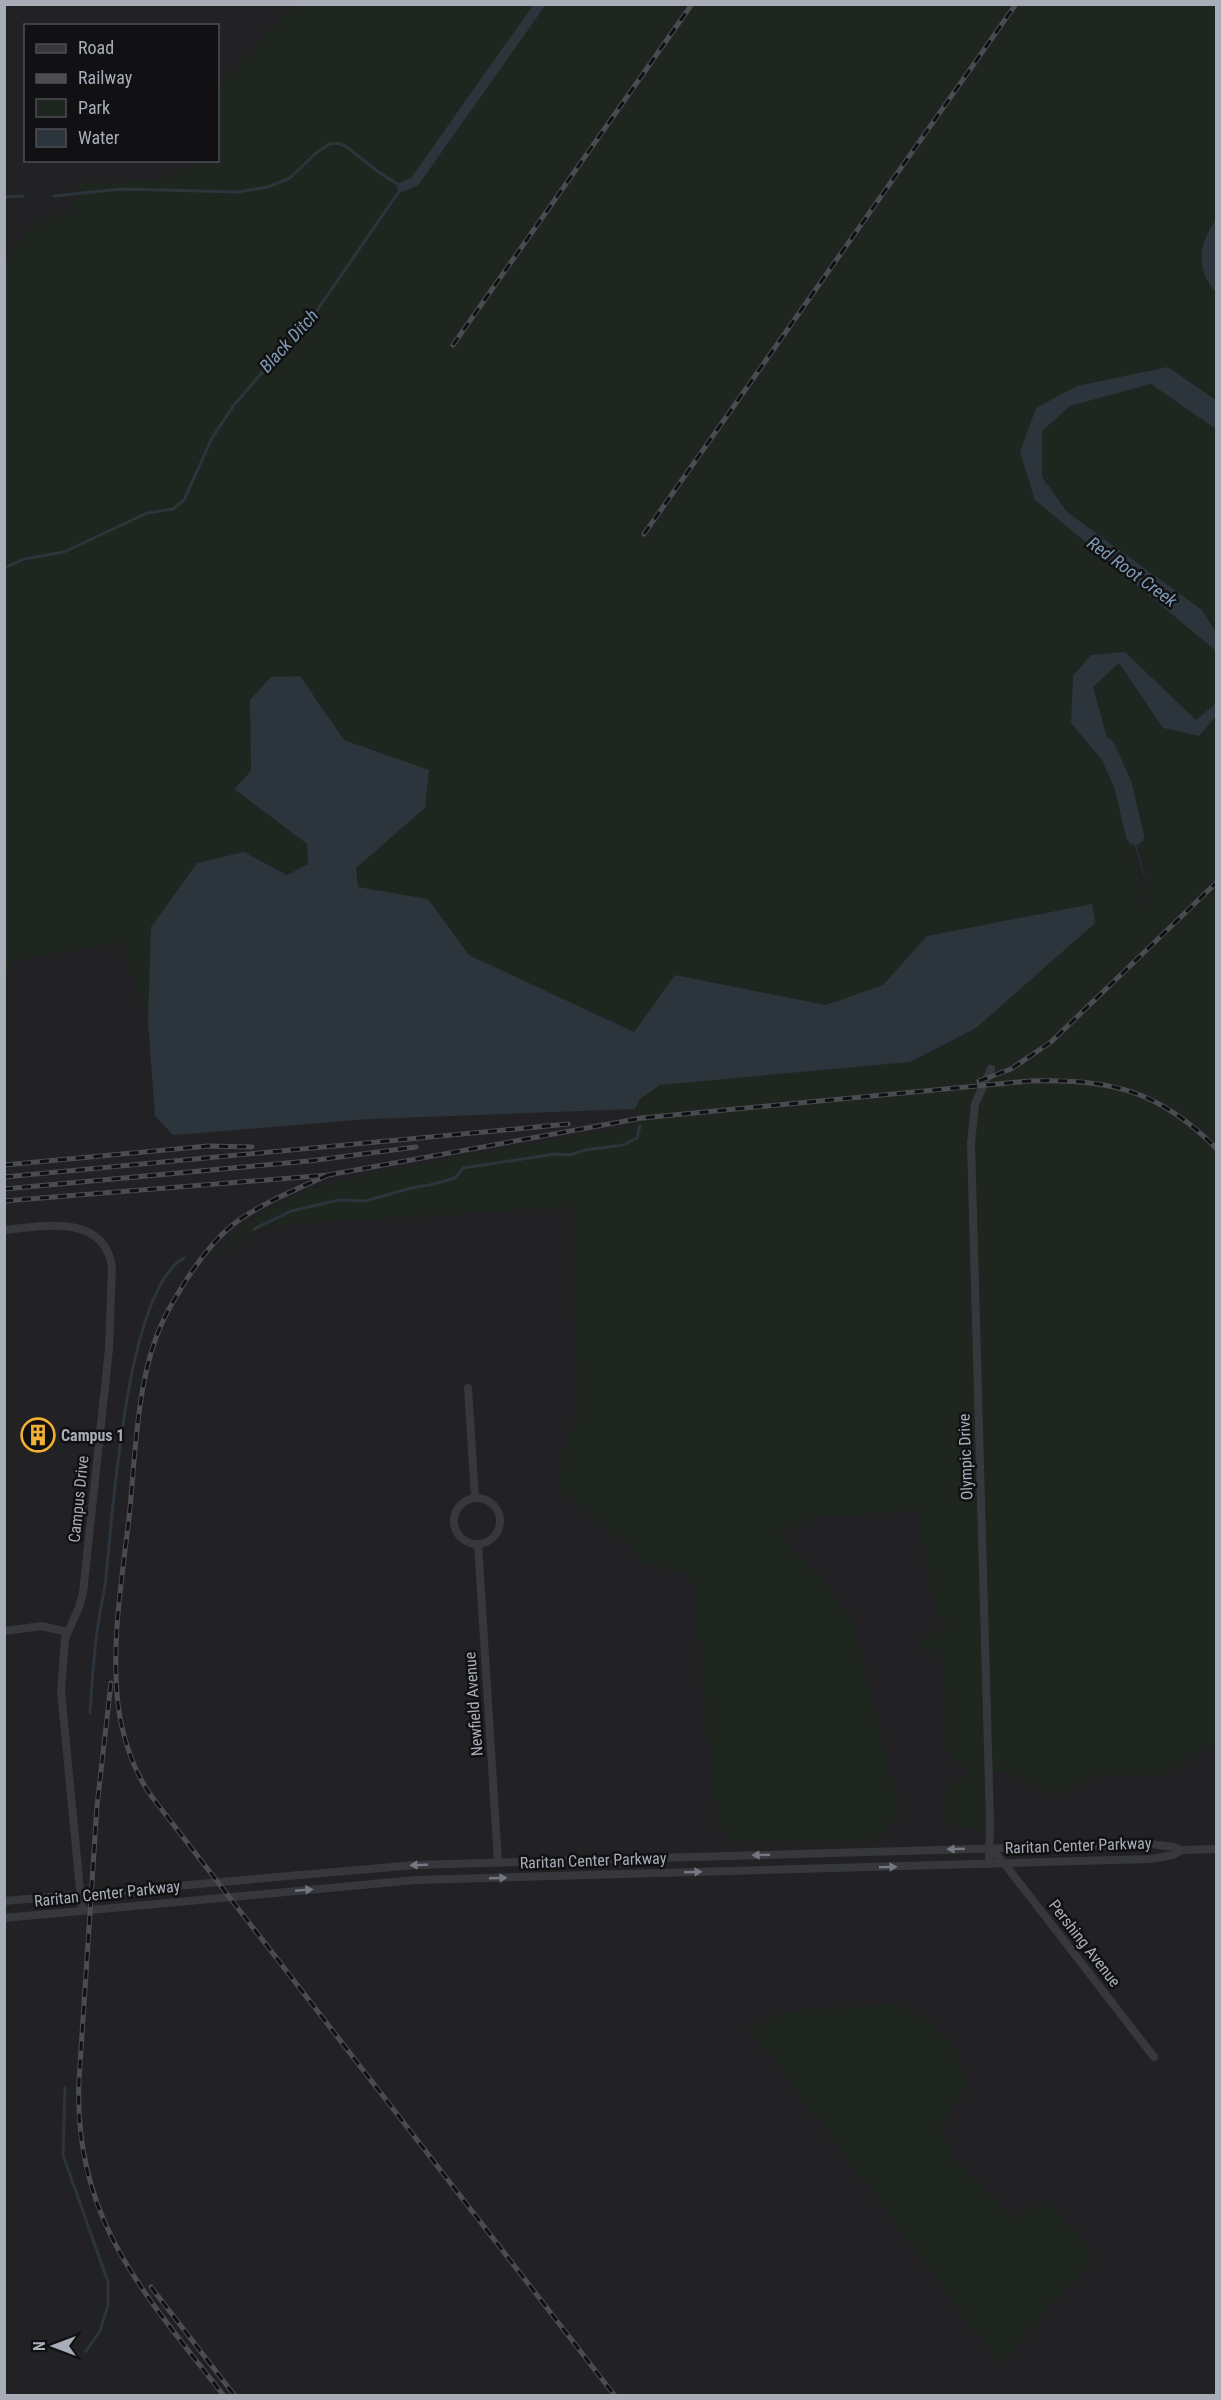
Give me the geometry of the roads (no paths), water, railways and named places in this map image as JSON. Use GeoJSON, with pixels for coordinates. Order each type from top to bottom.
{"type":"FeatureCollection","features":[{"type":"Feature","properties":{"kind":"street","name":"Olympic Drive"},"geometry":{"type":"LineString","coordinates":[[989,1864],[971,1143],[975,1104],[991,1069]]}},
{"type":"Feature","properties":{"kind":"street","name":"Campus Drive"},"geometry":{"type":"LineString","coordinates":[[4,1230],[55,1225],[77,1228],[98,1239],[110,1258],[112,1272],[109,1349],[83,1593],[67,1632],[62,1671],[62,1707],[82,1910]]}},
{"type":"Feature","properties":{"kind":"street"},"geometry":{"type":"LineString","coordinates":[[468,1388],[475,1498]]}},
{"type":"Feature","properties":{"kind":"street"},"geometry":{"type":"LineString","coordinates":[[475,1498],[484,1499],[492,1504],[498,1511],[500,1521],[494,1536],[478,1544],[462,1538],[454,1522],[460,1506],[475,1498]]}},
{"type":"Feature","properties":{"kind":"street","name":"Newfield Avenue"},"geometry":{"type":"LineString","coordinates":[[478,1544],[498,1862]]}},
{"type":"Feature","properties":{"kind":"street"},"geometry":{"type":"LineString","coordinates":[[4,1631],[42,1626],[67,1632]]}},
{"type":"Feature","properties":{"kind":"street","name":"Raritan Center Parkway"},"geometry":{"type":"LineString","coordinates":[[4,1900],[380,1867],[498,1862],[1150,1844],[1182,1850],[1216,1849]]}},
{"type":"Feature","properties":{"kind":"street","name":"Pershing Avenue"},"geometry":{"type":"LineString","coordinates":[[990,1848],[1154,2057]]}},
{"type":"Feature","properties":{"kind":"street","name":"Raritan Center Parkway"},"geometry":{"type":"LineString","coordinates":[[4,1918],[416,1880],[1151,1859],[1173,1855],[1182,1850]]}},
{"type":"Feature","properties":{"kind":"water"},"geometry":{"type":"Polygon","coordinates":[[[1216,220],[1216,292],[1205,275],[1202,256],[1206,237],[1216,220]]]}},
{"type":"Feature","properties":{"kind":"water"},"geometry":{"type":"Polygon","coordinates":[[[1168,367],[1216,400],[1216,429],[1151,384],[1070,406],[1042,431],[1042,477],[1067,512],[1202,610],[1216,632],[1216,651],[1035,500],[1020,452],[1036,408],[1077,386],[1168,367]]]}},
{"type":"Feature","properties":{"kind":"water"},"geometry":{"type":"Polygon","coordinates":[[[1125,652],[1196,720],[1215,704],[1216,668],[1216,716],[1199,736],[1163,728],[1119,663],[1093,687],[1150,896],[1113,773],[1071,723],[1073,676],[1091,655],[1125,652]]]}},
{"type":"Feature","properties":{"kind":"water"},"geometry":{"type":"Polygon","coordinates":[[[300,676],[344,740],[429,770],[425,808],[356,868],[358,887],[428,899],[469,955],[634,1032],[675,975],[826,1005],[883,985],[927,936],[1092,904],[1095,923],[976,1028],[910,1062],[660,1085],[640,1099],[635,1109],[369,1119],[173,1135],[155,1116],[148,1021],[151,927],[197,863],[244,852],[287,875],[308,864],[307,844],[234,789],[251,771],[250,700],[271,677],[300,676]]]}},
{"type":"Feature","properties":{"kind":"waterway","name":"Black Ditch"},"geometry":{"type":"LineString","coordinates":[[402,187],[415,181],[540,4]]}},
{"type":"Feature","properties":{"kind":"waterway","name":"Black Ditch"},"geometry":{"type":"LineString","coordinates":[[4,568],[24,559],[64,552],[147,513],[173,509],[184,500],[212,438],[234,405],[267,367],[293,331],[309,322],[402,187],[347,147],[337,143],[329,144],[315,154],[290,178],[268,187],[238,192],[122,189],[54,196]]}},
{"type":"Feature","properties":{"kind":"waterway"},"geometry":{"type":"LineString","coordinates":[[4,197],[23,196]]}},
{"type":"Feature","properties":{"kind":"waterway","name":"Red Root Creek"},"geometry":{"type":"LineString","coordinates":[[1106,747],[1123,785],[1135,836]]}},
{"type":"Feature","properties":{"kind":"waterway"},"geometry":{"type":"LineString","coordinates":[[254,1229],[291,1211],[339,1200],[365,1201],[455,1178],[463,1168],[555,1154],[570,1155],[585,1150],[623,1145],[637,1138],[640,1126]]}},
{"type":"Feature","properties":{"kind":"waterway"},"geometry":{"type":"LineString","coordinates":[[90,1713],[95,1650],[106,1582],[118,1456],[136,1356],[148,1312],[164,1278],[184,1258]]}},
{"type":"Feature","properties":{"kind":"waterway"},"geometry":{"type":"LineString","coordinates":[[65,2088],[63,2155],[108,2282],[108,2305],[100,2331],[86,2351]]}},
{"type":"Feature","properties":{"kind":"railway"},"geometry":{"type":"LineString","coordinates":[[453,345],[692,4]]}},
{"type":"Feature","properties":{"kind":"railway"},"geometry":{"type":"LineString","coordinates":[[644,534],[1016,4]]}},
{"type":"Feature","properties":{"kind":"railway"},"geometry":{"type":"LineString","coordinates":[[979,1081],[1011,1069],[1051,1042],[1216,883]]}},
{"type":"Feature","properties":{"kind":"railway"},"geometry":{"type":"LineString","coordinates":[[4,1201],[328,1175],[642,1118],[1029,1081],[1084,1082],[1131,1092],[1174,1113],[1195,1128],[1216,1148]]}},
{"type":"Feature","properties":{"kind":"railway"},"geometry":{"type":"LineString","coordinates":[[4,1177],[568,1124]]}},
{"type":"Feature","properties":{"kind":"railway"},"geometry":{"type":"LineString","coordinates":[[4,1165],[208,1146],[252,1147]]}},
{"type":"Feature","properties":{"kind":"railway"},"geometry":{"type":"LineString","coordinates":[[4,1189],[309,1161],[416,1147]]}},
{"type":"Feature","properties":{"kind":"railway"},"geometry":{"type":"LineString","coordinates":[[328,1175],[256,1209],[225,1232],[206,1252],[190,1275],[158,1332],[150,1357],[139,1411],[118,1611],[116,1681],[122,1728],[134,1765],[152,1797],[615,2396]]}},
{"type":"Feature","properties":{"kind":"railway"},"geometry":{"type":"LineString","coordinates":[[111,1683],[97,1806],[79,2080],[80,2129],[88,2174],[101,2214],[119,2252],[167,2323],[224,2396]]}},
{"type":"Feature","properties":{"kind":"railway"},"geometry":{"type":"LineString","coordinates":[[151,2287],[235,2396]]}},
{"type":"Feature","properties":{"kind":"place","name":"Campus 1"},"geometry":{"type":"Point","coordinates":[38,1435]}}]}
